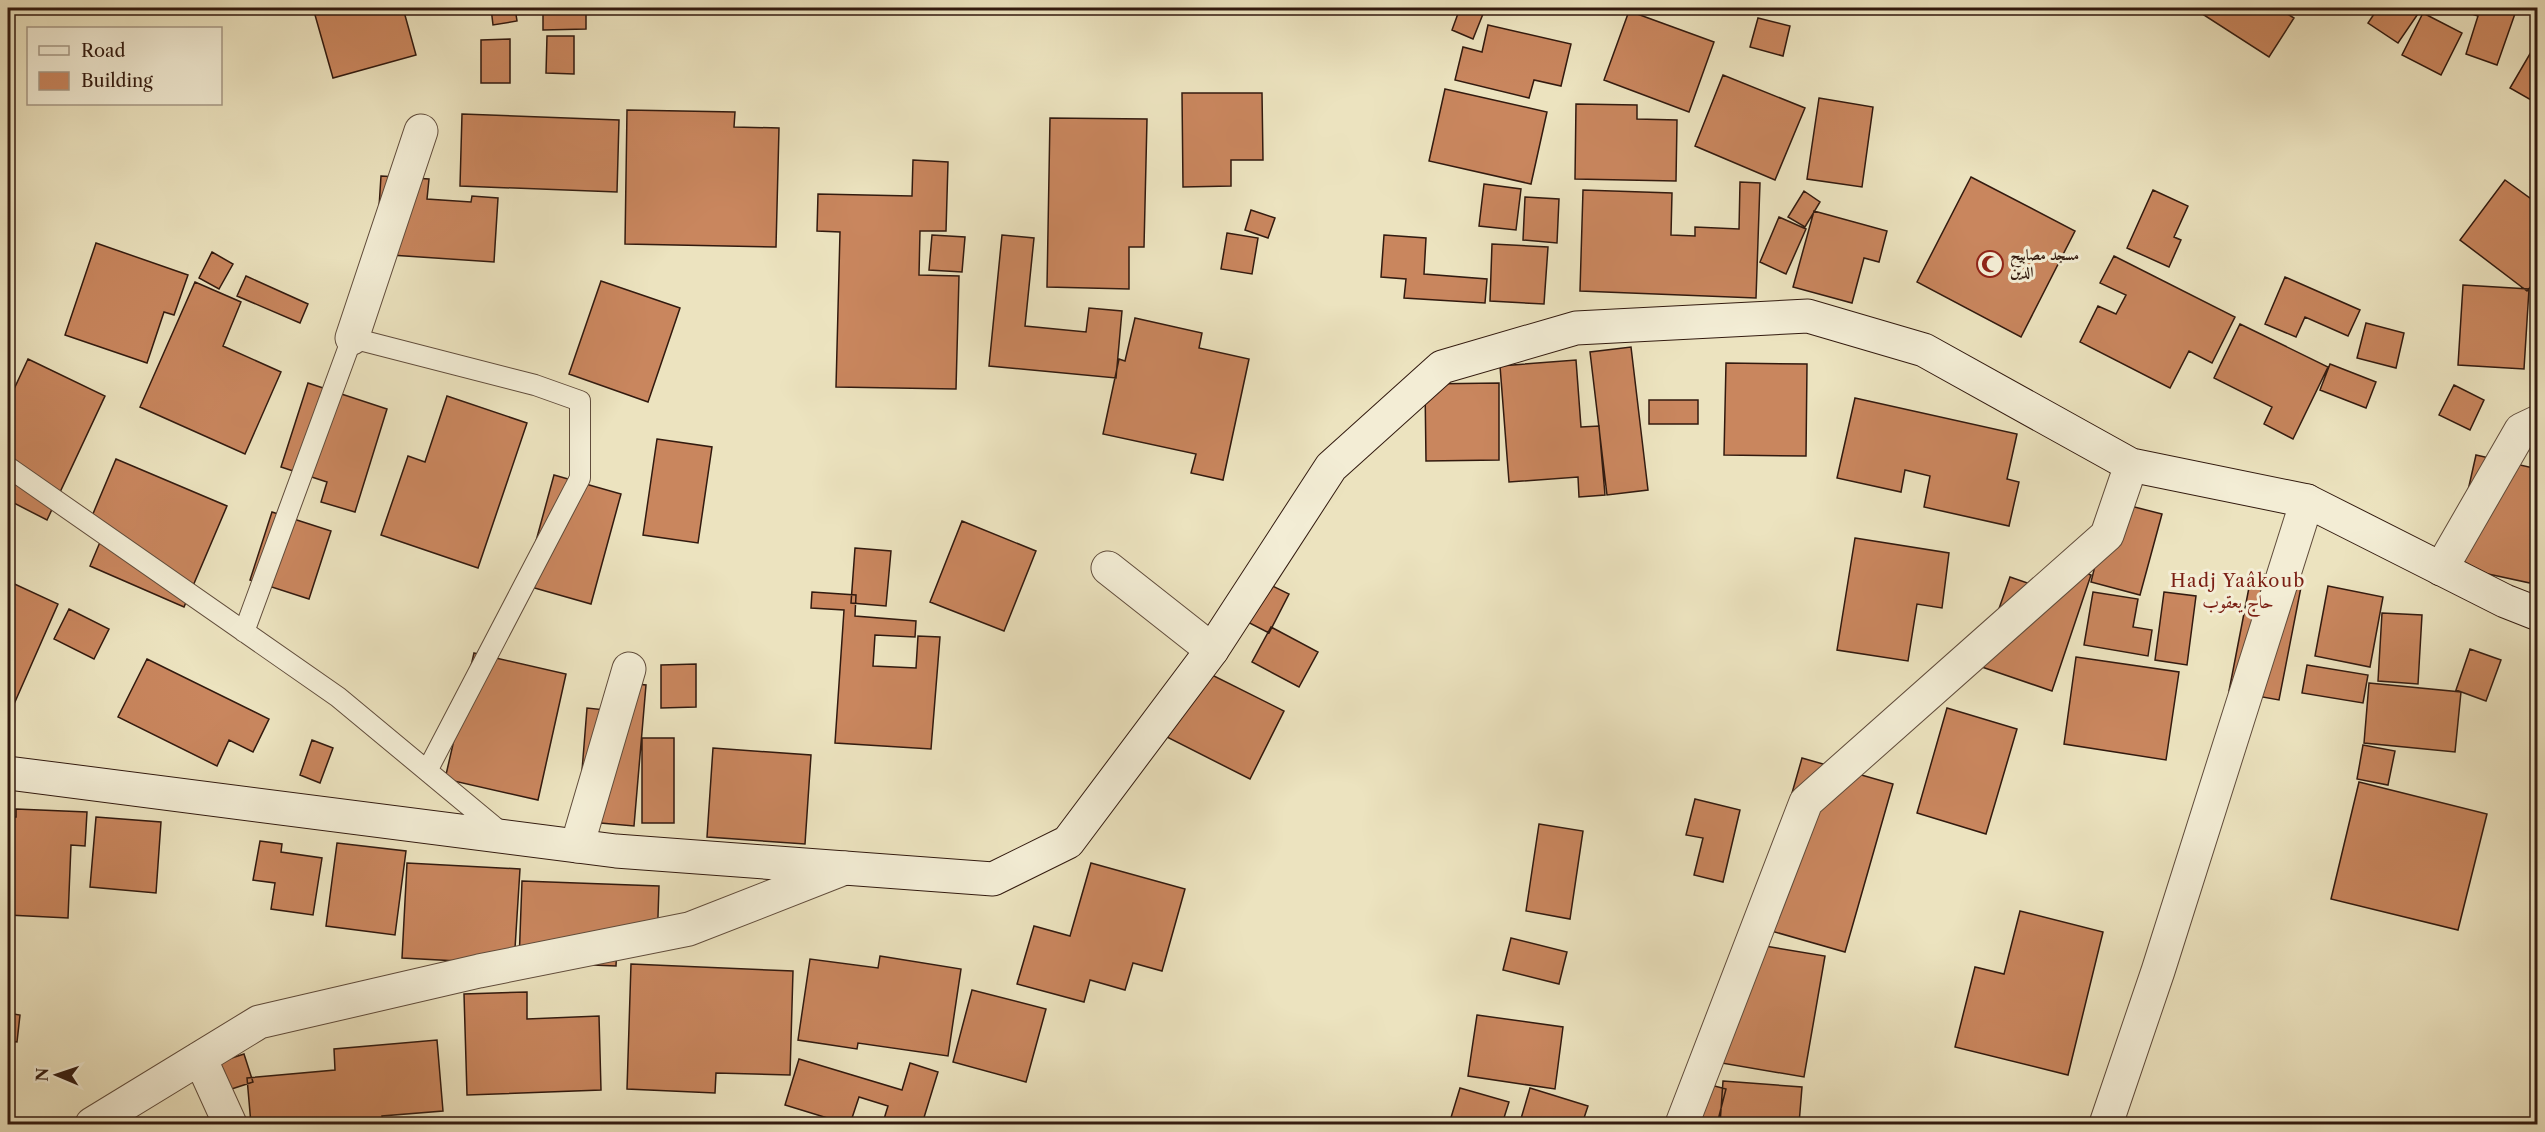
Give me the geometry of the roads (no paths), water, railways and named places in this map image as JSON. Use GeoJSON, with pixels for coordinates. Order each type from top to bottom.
{"type":"FeatureCollection","features":[{"type":"Feature","properties":{"kind":"street"},"geometry":{"type":"LineString","coordinates":[[352,338],[421,131]]}},
{"type":"Feature","properties":{"kind":"street"},"geometry":{"type":"LineString","coordinates":[[8,773],[577,846],[993,879],[1068,842],[1212,650],[1331,467],[1442,367],[1576,328],[1808,316],[1924,350],[2131,465],[2307,501],[2505,601],[2538,614]]}},
{"type":"Feature","properties":{"kind":"street"},"geometry":{"type":"LineString","coordinates":[[2441,569],[2521,430],[2538,422]]}},
{"type":"Feature","properties":{"kind":"street"},"geometry":{"type":"LineString","coordinates":[[1682,1125],[1806,802],[2107,535],[2131,465]]}},
{"type":"Feature","properties":{"kind":"street"},"geometry":{"type":"LineString","coordinates":[[2106,1125],[2158,971],[2307,501]]}},
{"type":"Feature","properties":{"kind":"street"},"geometry":{"type":"LineString","coordinates":[[1108,568],[1212,650]]}},
{"type":"Feature","properties":{"kind":"street"},"geometry":{"type":"LineString","coordinates":[[577,846],[629,669]]}},
{"type":"Feature","properties":{"kind":"street"},"geometry":{"type":"LineString","coordinates":[[92,1125],[259,1022],[479,971],[689,928],[845,868]]}},
{"type":"Feature","properties":{"kind":"street"},"geometry":{"type":"LineString","coordinates":[[200,1058],[230,1125]]}},
{"type":"Feature","properties":{"kind":"lane"},"geometry":{"type":"LineString","coordinates":[[244,632],[352,338],[535,385],[580,401],[580,478],[427,771]]}},
{"type":"Feature","properties":{"kind":"lane"},"geometry":{"type":"LineString","coordinates":[[8,467],[338,698],[507,837]]}},
{"type":"Feature","properties":{"kind":"place","name":"مسجد مصابيح الدين"},"geometry":{"type":"Point","coordinates":[1990,264]}},
{"type":"Feature","properties":{"kind":"district","name":"Hadj Yaâkoub حاج يعقوب"},"geometry":{"type":"Point","coordinates":[2238,591]}}]}
